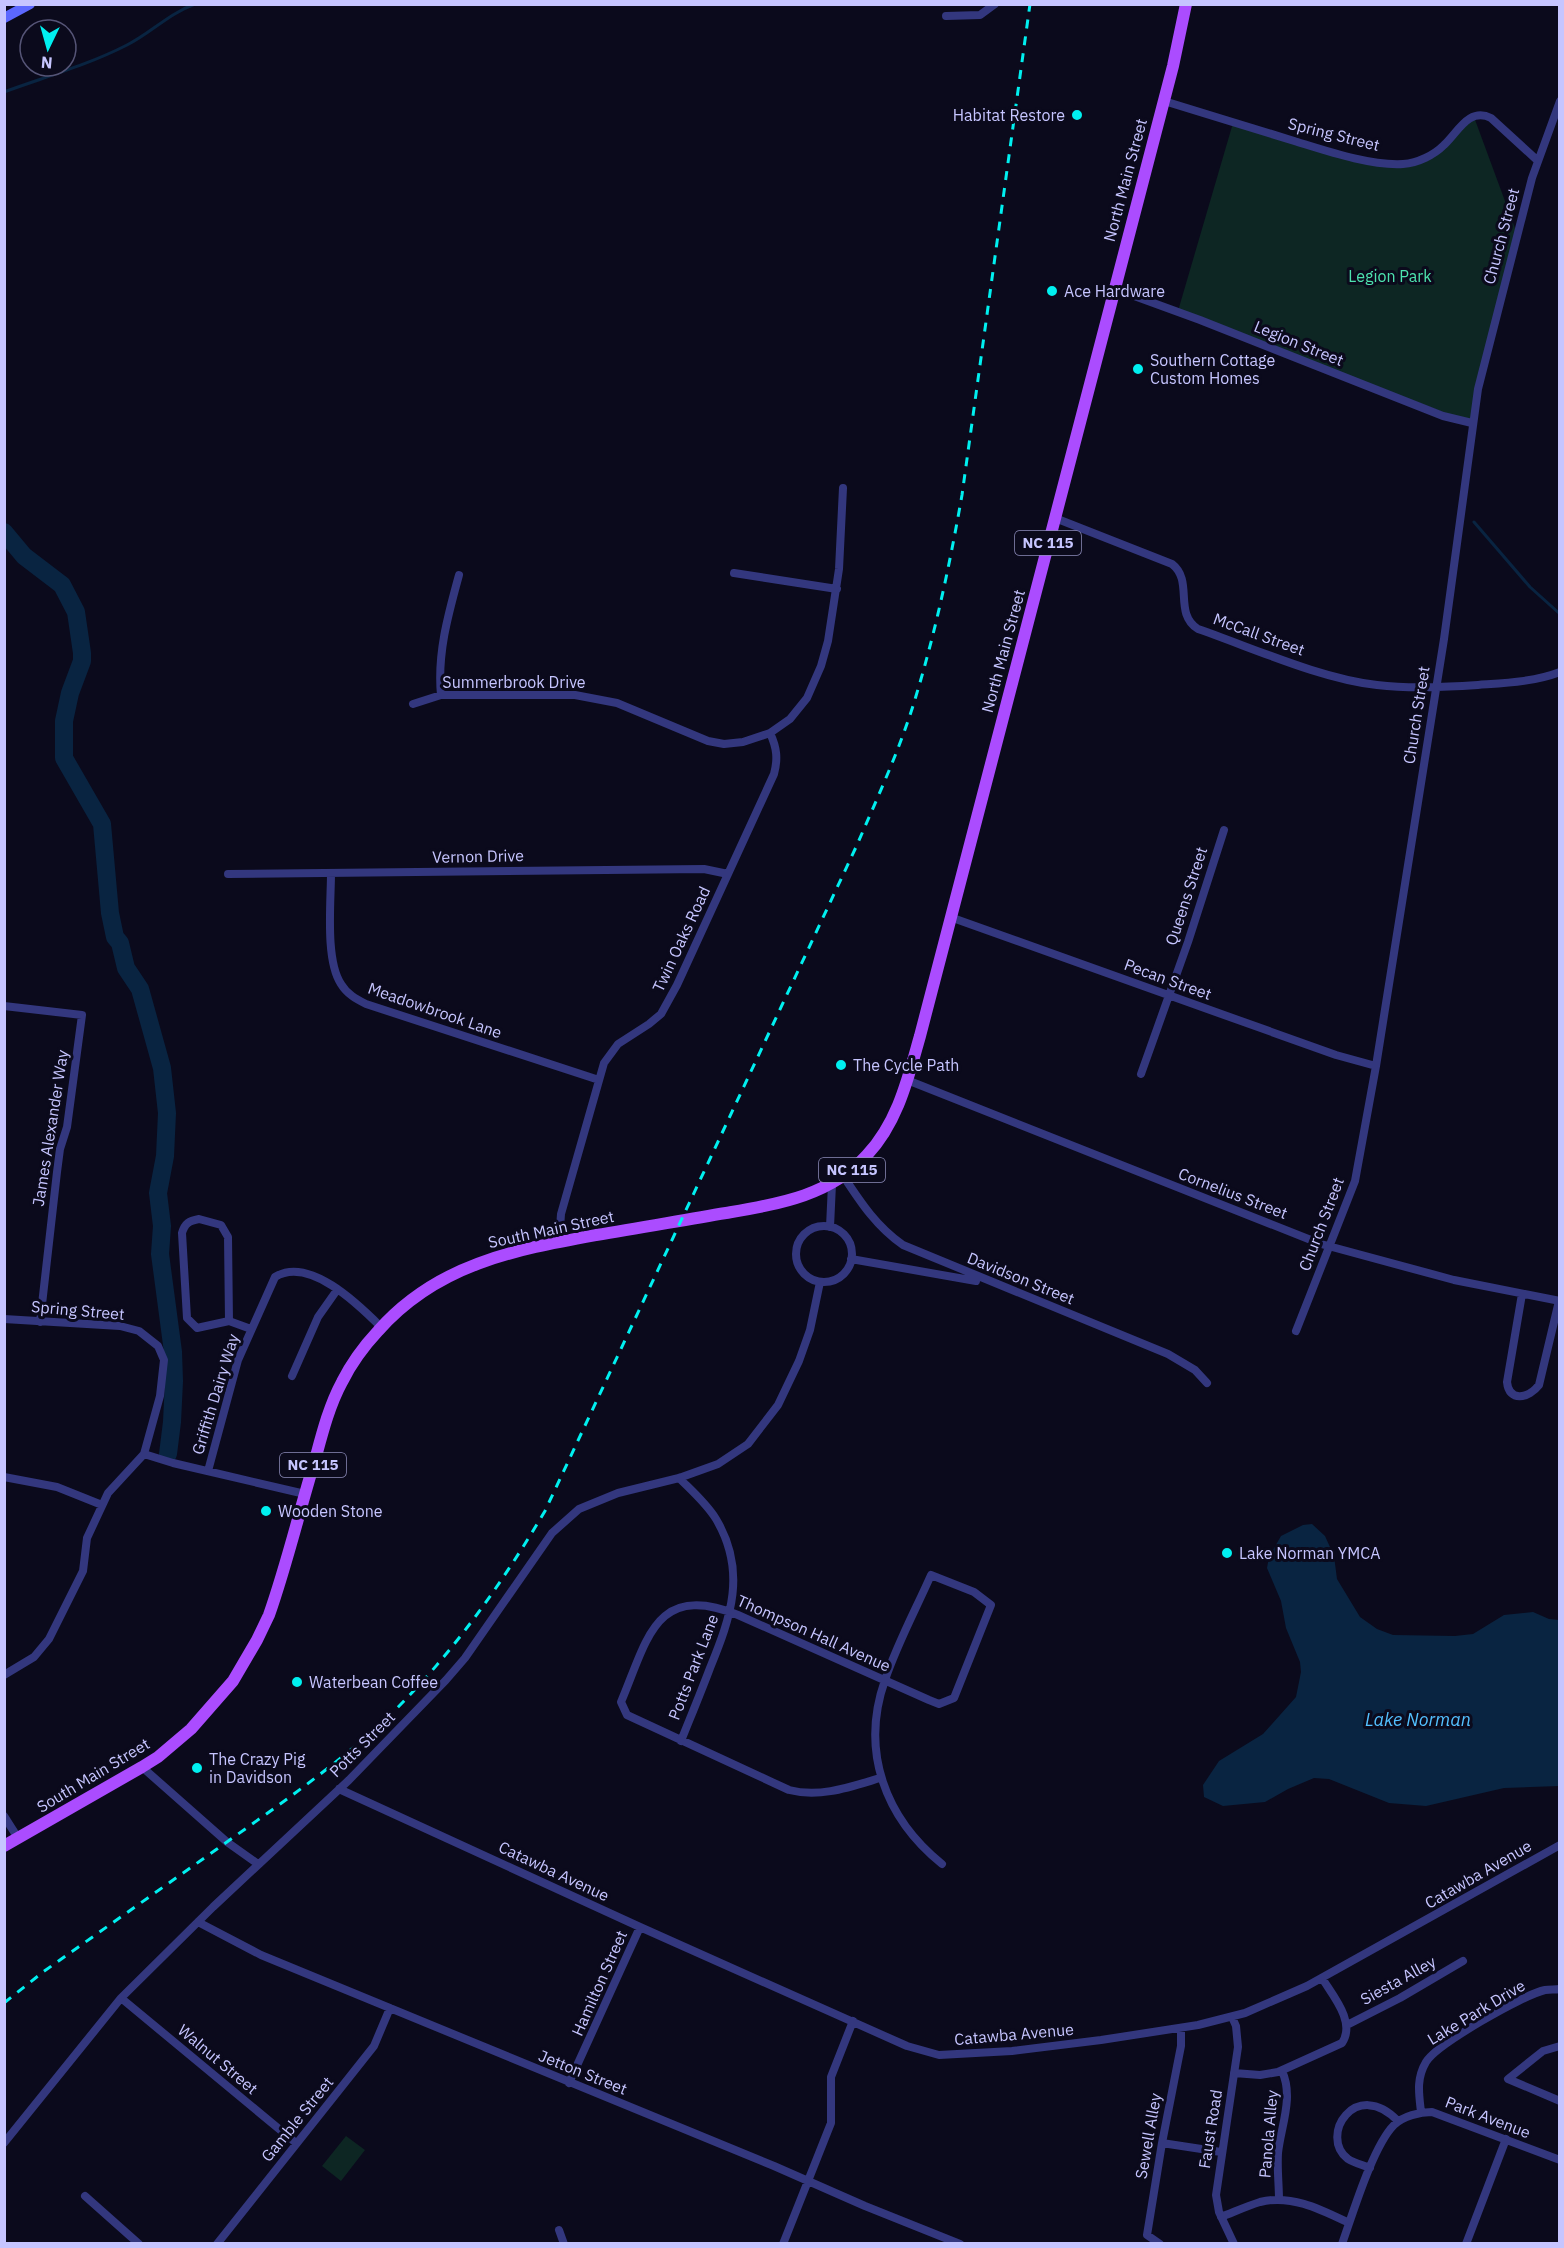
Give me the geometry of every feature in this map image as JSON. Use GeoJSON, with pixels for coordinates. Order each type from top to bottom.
{"type":"FeatureCollection","features":[{"type":"Feature","properties":{"kind":"main road","name":"North Main Street"},"geometry":{"type":"LineString","coordinates":[[736,1211],[801,1197],[844,1177],[867,1156],[887,1129],[907,1080],[1164,101],[1186,4]]}},
{"type":"Feature","properties":{"kind":"main road","name":"South Main Street"},"geometry":{"type":"LineString","coordinates":[[4,1846],[158,1757],[191,1729],[223,1694],[241,1669],[269,1615],[326,1421],[341,1384],[356,1359],[381,1327],[424,1290],[460,1270],[500,1255],[559,1242],[736,1211]]}},
{"type":"Feature","properties":{"kind":"street"},"geometry":{"type":"LineString","coordinates":[[4,18],[30,4]]}},
{"type":"Feature","properties":{"kind":"street"},"geometry":{"type":"LineString","coordinates":[[946,16],[980,15],[995,4]]}},
{"type":"Feature","properties":{"kind":"street","name":"Spring Street"},"geometry":{"type":"LineString","coordinates":[[1164,101],[1346,156],[1394,164],[1414,162],[1435,153],[1466,120],[1481,114],[1491,118],[1538,161]]}},
{"type":"Feature","properties":{"kind":"street","name":"Church Street"},"geometry":{"type":"LineString","coordinates":[[1296,1331],[1355,1181],[1376,1066],[1444,639],[1478,389],[1502,288],[1538,161],[1560,101]]}},
{"type":"Feature","properties":{"kind":"street","name":"Legion Street"},"geometry":{"type":"LineString","coordinates":[[1114,289],[1200,320],[1443,416],[1472,423]]}},
{"type":"Feature","properties":{"kind":"street","name":"Summerbrook Drive"},"geometry":{"type":"LineString","coordinates":[[413,704],[441,695],[552,694],[596,698],[638,711],[691,736],[724,744],[743,742],[770,733],[790,719],[807,698],[816,681],[828,641],[837,590],[843,488]]}},
{"type":"Feature","properties":{"kind":"street","name":"McCall Street"},"geometry":{"type":"LineString","coordinates":[[1055,518],[1172,564],[1182,577],[1185,613],[1198,629],[1312,669],[1349,680],[1377,685],[1435,687],[1503,684],[1560,672]]}},
{"type":"Feature","properties":{"kind":"street"},"geometry":{"type":"LineString","coordinates":[[734,573],[837,590]]}},
{"type":"Feature","properties":{"kind":"street"},"geometry":{"type":"LineString","coordinates":[[441,695],[439,677],[445,624],[459,575]]}},
{"type":"Feature","properties":{"kind":"street","name":"Twin Oaks Road"},"geometry":{"type":"LineString","coordinates":[[559,1242],[561,1214],[604,1063],[618,1044],[649,1024],[666,1007],[774,774],[777,751],[770,733]]}},
{"type":"Feature","properties":{"kind":"street","name":"Queens Street"},"geometry":{"type":"LineString","coordinates":[[1141,1074],[1224,830]]}},
{"type":"Feature","properties":{"kind":"street","name":"Vernon Drive"},"geometry":{"type":"LineString","coordinates":[[228,874],[704,869],[728,874]]}},
{"type":"Feature","properties":{"kind":"street","name":"Meadowbrook Lane"},"geometry":{"type":"LineString","coordinates":[[331,873],[334,967],[341,984],[349,994],[366,1004],[599,1080]]}},
{"type":"Feature","properties":{"kind":"street","name":"Pecan Street"},"geometry":{"type":"LineString","coordinates":[[951,917],[1336,1055],[1376,1066]]}},
{"type":"Feature","properties":{"kind":"street","name":"James Alexander Way"},"geometry":{"type":"LineString","coordinates":[[4,1006],[82,1015],[67,1127],[60,1149],[40,1322]]}},
{"type":"Feature","properties":{"kind":"street","name":"Cornelius Street"},"geometry":{"type":"LineString","coordinates":[[907,1080],[1258,1220],[1330,1246],[1454,1280],[1559,1301]]}},
{"type":"Feature","properties":{"kind":"street","name":"Davidson Street"},"geometry":{"type":"LineString","coordinates":[[844,1177],[874,1220],[889,1236],[903,1245],[1168,1354],[1196,1370],[1207,1383]]}},
{"type":"Feature","properties":{"kind":"street"},"geometry":{"type":"LineString","coordinates":[[830,1227],[832,1184]]}},
{"type":"Feature","properties":{"kind":"street"},"geometry":{"type":"LineString","coordinates":[[229,1321],[228,1237],[221,1224],[199,1219],[189,1221],[182,1233],[187,1318],[197,1328],[229,1321],[251,1329]]}},
{"type":"Feature","properties":{"kind":"street"},"geometry":{"type":"LineString","coordinates":[[818,1227],[830,1227],[838,1230],[849,1242],[851,1259],[848,1269],[840,1277],[820,1282],[810,1279],[801,1271],[796,1261],[796,1250],[800,1239],[808,1231],[818,1227]]}},
{"type":"Feature","properties":{"kind":"street"},"geometry":{"type":"LineString","coordinates":[[851,1259],[995,1284]]}},
{"type":"Feature","properties":{"kind":"street","name":"Griffith Dairy Way"},"geometry":{"type":"LineString","coordinates":[[208,1472],[238,1360],[275,1277],[285,1271],[312,1275],[338,1290],[381,1327]]}},
{"type":"Feature","properties":{"kind":"street","name":"Potts Street"},"geometry":{"type":"LineString","coordinates":[[4,2143],[121,1998],[258,1864],[339,1789],[458,1665],[552,1533],[579,1509],[618,1493],[679,1478],[718,1464],[748,1443],[778,1405],[800,1361],[810,1330],[820,1282]]}},
{"type":"Feature","properties":{"kind":"street"},"geometry":{"type":"LineString","coordinates":[[292,1376],[318,1317],[338,1290]]}},
{"type":"Feature","properties":{"kind":"street"},"geometry":{"type":"LineString","coordinates":[[1522,1293],[1507,1382],[1508,1388],[1516,1397],[1524,1397],[1533,1393],[1539,1385],[1559,1301]]}},
{"type":"Feature","properties":{"kind":"street","name":"Spring Street"},"geometry":{"type":"LineString","coordinates":[[4,1319],[120,1326],[140,1331],[158,1346],[164,1360],[163,1378],[144,1454],[108,1493],[87,1538],[83,1571],[49,1639],[34,1657],[4,1675]]}},
{"type":"Feature","properties":{"kind":"street"},"geometry":{"type":"LineString","coordinates":[[144,1454],[208,1472],[304,1494]]}},
{"type":"Feature","properties":{"kind":"street"},"geometry":{"type":"LineString","coordinates":[[4,1478],[57,1487],[102,1505]]}},
{"type":"Feature","properties":{"kind":"street","name":"Potts Park Lane"},"geometry":{"type":"LineString","coordinates":[[679,1478],[705,1504],[715,1518],[726,1540],[733,1575],[731,1612],[681,1741]]}},
{"type":"Feature","properties":{"kind":"street","name":"Thompson Hall Avenue"},"geometry":{"type":"LineString","coordinates":[[880,1778],[827,1792],[797,1792],[780,1787],[627,1715],[621,1702],[652,1628],[671,1610],[687,1605],[731,1612],[885,1681],[939,1704],[954,1698],[991,1605],[974,1592],[931,1575],[885,1681]]}},
{"type":"Feature","properties":{"kind":"street"},"geometry":{"type":"LineString","coordinates":[[885,1681],[875,1725],[880,1778],[903,1824],[920,1846],[942,1864]]}},
{"type":"Feature","properties":{"kind":"street"},"geometry":{"type":"LineString","coordinates":[[142,1767],[221,1837],[258,1864]]}},
{"type":"Feature","properties":{"kind":"street","name":"Catawba Avenue"},"geometry":{"type":"LineString","coordinates":[[339,1789],[907,2046],[939,2055],[1012,2051],[1181,2028],[1232,2016],[1268,2004],[1322,1978],[1560,1845]]}},
{"type":"Feature","properties":{"kind":"street"},"geometry":{"type":"LineString","coordinates":[[4,1816],[18,1838]]}},
{"type":"Feature","properties":{"kind":"street","name":"Jetton Street"},"geometry":{"type":"LineString","coordinates":[[198,1922],[261,1955],[960,2244]]}},
{"type":"Feature","properties":{"kind":"street","name":"Hamilton Street"},"geometry":{"type":"LineString","coordinates":[[569,2083],[640,1927]]}},
{"type":"Feature","properties":{"kind":"street","name":"Siesta Alley"},"geometry":{"type":"LineString","coordinates":[[1347,2025],[1400,1998],[1463,1961]]}},
{"type":"Feature","properties":{"kind":"street"},"geometry":{"type":"LineString","coordinates":[[1234,2073],[1260,2075],[1282,2071],[1339,2046],[1345,2039],[1347,2025],[1322,1978]]}},
{"type":"Feature","properties":{"kind":"street","name":"Lake Park Drive"},"geometry":{"type":"LineString","coordinates":[[1422,2112],[1418,2087],[1420,2074],[1427,2060],[1439,2048],[1520,2000],[1545,1990],[1560,1989]]}},
{"type":"Feature","properties":{"kind":"street","name":"Walnut Street"},"geometry":{"type":"LineString","coordinates":[[121,1998],[296,2143]]}},
{"type":"Feature","properties":{"kind":"street","name":"Gamble Street"},"geometry":{"type":"LineString","coordinates":[[217,2244],[374,2046],[390,2008]]}},
{"type":"Feature","properties":{"kind":"street","name":"Faust Road"},"geometry":{"type":"LineString","coordinates":[[1232,2016],[1238,2039],[1216,2195],[1221,2217],[1234,2244]]}},
{"type":"Feature","properties":{"kind":"street"},"geometry":{"type":"LineString","coordinates":[[783,2244],[831,2123],[833,2070],[853,2021]]}},
{"type":"Feature","properties":{"kind":"street","name":"Sewell Alley"},"geometry":{"type":"LineString","coordinates":[[1160,2244],[1147,2235],[1181,2046],[1181,2028]]}},
{"type":"Feature","properties":{"kind":"street"},"geometry":{"type":"LineString","coordinates":[[1560,2046],[1543,2051],[1508,2079],[1560,2101]]}},
{"type":"Feature","properties":{"kind":"street","name":"Panola Alley"},"geometry":{"type":"LineString","coordinates":[[1279,2200],[1278,2151],[1288,2095],[1287,2080],[1282,2071]]}},
{"type":"Feature","properties":{"kind":"street"},"geometry":{"type":"LineString","coordinates":[[1341,2244],[1383,2139],[1398,2121],[1389,2111],[1377,2105],[1365,2105],[1346,2113],[1340,2123],[1338,2134],[1342,2152],[1348,2159],[1370,2168]]}},
{"type":"Feature","properties":{"kind":"street","name":"Park Avenue"},"geometry":{"type":"LineString","coordinates":[[1398,2121],[1422,2112],[1432,2112],[1560,2160]]}},
{"type":"Feature","properties":{"kind":"street"},"geometry":{"type":"LineString","coordinates":[[1466,2244],[1506,2139]]}},
{"type":"Feature","properties":{"kind":"street"},"geometry":{"type":"LineString","coordinates":[[1162,2143],[1221,2152]]}},
{"type":"Feature","properties":{"kind":"street"},"geometry":{"type":"LineString","coordinates":[[86,2196],[139,2244]]}},
{"type":"Feature","properties":{"kind":"street"},"geometry":{"type":"LineString","coordinates":[[1221,2217],[1260,2202],[1279,2200],[1296,2201],[1349,2223]]}},
{"type":"Feature","properties":{"kind":"street"},"geometry":{"type":"LineString","coordinates":[[559,2230],[564,2244]]}},
{"type":"Feature","properties":{"kind":"green space","name":"Legion Park"},"geometry":{"type":"Polygon","coordinates":[[[1474,117],[1516,231],[1472,423],[1178,311],[1233,123],[1317,149],[1394,164],[1426,159],[1474,117]]]}},
{"type":"Feature","properties":{"kind":"green space"},"geometry":{"type":"Polygon","coordinates":[[[346,2136],[365,2150],[341,2181],[322,2166],[346,2136]]]}},
{"type":"Feature","properties":{"kind":"water","name":"Lake Norman"},"geometry":{"type":"Polygon","coordinates":[[[1312,1524],[1325,1536],[1334,1556],[1337,1579],[1360,1617],[1377,1629],[1393,1635],[1455,1636],[1473,1634],[1504,1615],[1533,1612],[1549,1619],[1559,1620],[1559,1786],[1504,1788],[1426,1806],[1389,1803],[1329,1779],[1314,1778],[1265,1802],[1223,1806],[1204,1797],[1203,1785],[1219,1761],[1263,1734],[1296,1697],[1301,1672],[1300,1662],[1286,1628],[1281,1601],[1267,1568],[1269,1557],[1281,1536],[1303,1525],[1312,1524]]]}},
{"type":"Feature","properties":{"kind":"waterway"},"geometry":{"type":"LineString","coordinates":[[4,92],[112,52],[195,4]]}},
{"type":"Feature","properties":{"kind":"waterway"},"geometry":{"type":"LineString","coordinates":[[1474,522],[1530,587],[1560,614]]}},
{"type":"Feature","properties":{"kind":"waterway"},"geometry":{"type":"LineString","coordinates":[[4,532],[24,556],[62,585],[76,612],[82,661],[70,693],[64,721],[64,758],[102,824],[110,913],[115,937],[120,943],[126,968],[140,989],[162,1068],[167,1113],[165,1156],[158,1193],[162,1226],[160,1254],[173,1352],[174,1381],[168,1454]]}},
{"type":"Feature","properties":{"kind":"railway"},"geometry":{"type":"LineString","coordinates":[[4,2003],[43,1972],[305,1786],[389,1716],[412,1693],[474,1619],[511,1566],[545,1511],[857,845],[910,715],[936,621],[962,495],[1030,4]]}},
{"type":"Feature","properties":{"kind":"place","name":"Habitat Restore"},"geometry":{"type":"Point","coordinates":[1077,115]}},
{"type":"Feature","properties":{"kind":"place","name":"Ace Hardware"},"geometry":{"type":"Point","coordinates":[1052,291]}},
{"type":"Feature","properties":{"kind":"place","name":"Southern Cottage Custom Homes"},"geometry":{"type":"Point","coordinates":[1138,369]}},
{"type":"Feature","properties":{"kind":"place","name":"The Cycle Path"},"geometry":{"type":"Point","coordinates":[841,1065]}},
{"type":"Feature","properties":{"kind":"place","name":"Wooden Stone"},"geometry":{"type":"Point","coordinates":[266,1511]}},
{"type":"Feature","properties":{"kind":"place","name":"Lake Norman YMCA"},"geometry":{"type":"Point","coordinates":[1227,1553]}},
{"type":"Feature","properties":{"kind":"place","name":"Waterbean Coffee"},"geometry":{"type":"Point","coordinates":[297,1682]}},
{"type":"Feature","properties":{"kind":"place","name":"The Crazy Pig in Davidson"},"geometry":{"type":"Point","coordinates":[197,1768]}}]}
